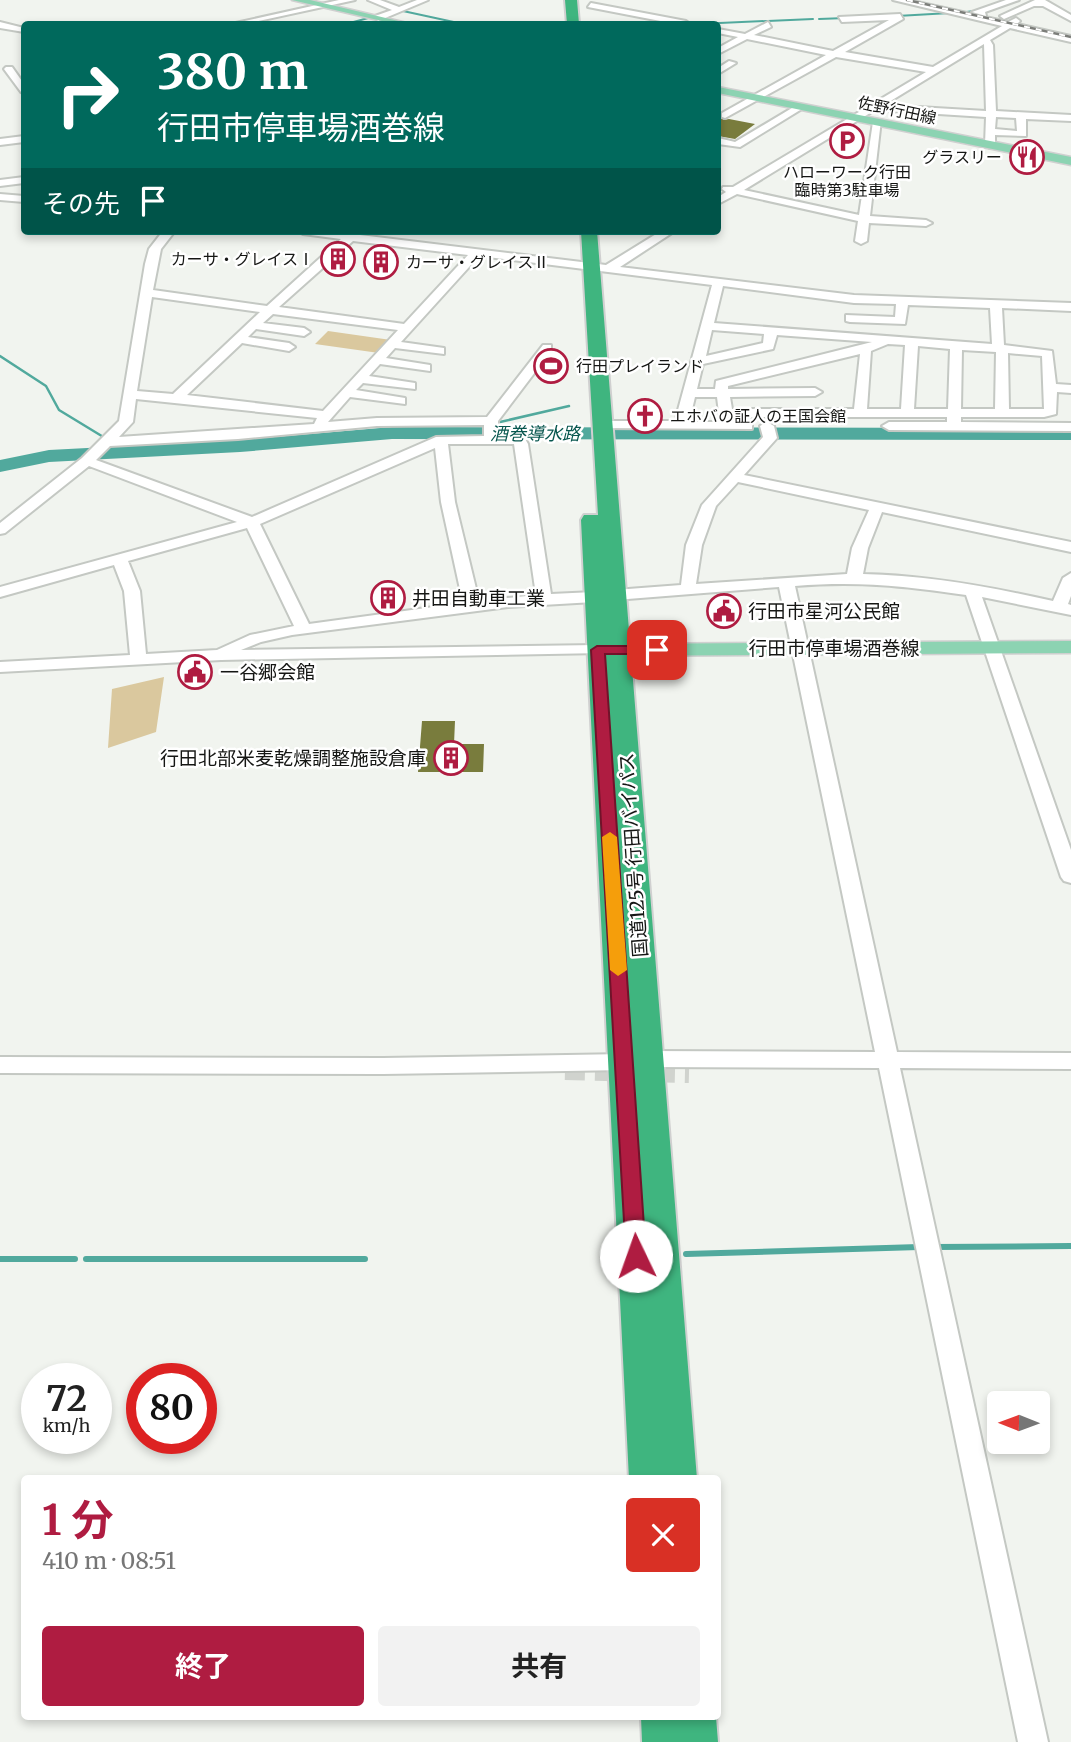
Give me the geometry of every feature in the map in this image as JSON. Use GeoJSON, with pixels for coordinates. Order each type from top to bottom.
{"type":"FeatureCollection","features":[{"type":"Feature","properties":{"kind":"highway"},"geometry":{"type":"LineString","coordinates":[[562,0],[563,21]]}},
{"type":"Feature","properties":{"kind":"highway"},"geometry":{"type":"LineString","coordinates":[[571,0],[573,21]]}},
{"type":"Feature","properties":{"kind":"highway","name":"国道125号 行田バイパス"},"geometry":{"type":"LineString","coordinates":[[577,235],[592,266]]}},
{"type":"Feature","properties":{"kind":"highway","name":"国道125号 行田バイパス"},"geometry":{"type":"LineString","coordinates":[[589,235],[596,432],[608,650],[636,1060],[677,1475]]}},
{"type":"Feature","properties":{"kind":"highway","name":"国道125号 行田バイパス"},"geometry":{"type":"LineString","coordinates":[[636,1060],[649,1475]]}},
{"type":"Feature","properties":{"kind":"highway"},"geometry":{"type":"LineString","coordinates":[[663,1720],[664,1742]]}},
{"type":"Feature","properties":{"kind":"highway"},"geometry":{"type":"LineString","coordinates":[[694,1720],[696,1742]]}},
{"type":"Feature","properties":{"kind":"main road"},"geometry":{"type":"LineString","coordinates":[[297,0],[392,21]]}},
{"type":"Feature","properties":{"kind":"main road","name":"佐野行田線"},"geometry":{"type":"LineString","coordinates":[[721,91],[878,122],[990,139],[1071,161]]}},
{"type":"Feature","properties":{"kind":"main road","name":"行田市停車場酒巻線"},"geometry":{"type":"LineString","coordinates":[[608,650],[1071,647]]}},
{"type":"Feature","properties":{"kind":"street"},"geometry":{"type":"LineString","coordinates":[[248,21],[351,0]]}},
{"type":"Feature","properties":{"kind":"street"},"geometry":{"type":"LineString","coordinates":[[372,0],[395,8]]}},
{"type":"Feature","properties":{"kind":"street"},"geometry":{"type":"LineString","coordinates":[[374,17],[424,0]]}},
{"type":"Feature","properties":{"kind":"street"},"geometry":{"type":"LineString","coordinates":[[897,0],[959,14],[1071,27]]}},
{"type":"Feature","properties":{"kind":"street"},"geometry":{"type":"LineString","coordinates":[[1015,0],[976,12],[1071,39]]}},
{"type":"Feature","properties":{"kind":"street"},"geometry":{"type":"LineString","coordinates":[[721,199],[985,39],[1021,8],[1042,2],[1071,18]]}},
{"type":"Feature","properties":{"kind":"street"},"geometry":{"type":"LineString","coordinates":[[591,5],[672,21]]}},
{"type":"Feature","properties":{"kind":"street"},"geometry":{"type":"LineString","coordinates":[[1021,8],[1032,15]]}},
{"type":"Feature","properties":{"kind":"street"},"geometry":{"type":"LineString","coordinates":[[923,16],[959,14]]}},
{"type":"Feature","properties":{"kind":"street"},"geometry":{"type":"LineString","coordinates":[[842,19],[911,16]]}},
{"type":"Feature","properties":{"kind":"street"},"geometry":{"type":"LineString","coordinates":[[748,119],[725,115],[900,17]]}},
{"type":"Feature","properties":{"kind":"street"},"geometry":{"type":"LineString","coordinates":[[0,24],[21,30]]}},
{"type":"Feature","properties":{"kind":"street"},"geometry":{"type":"LineString","coordinates":[[721,50],[768,25]]}},
{"type":"Feature","properties":{"kind":"street"},"geometry":{"type":"LineString","coordinates":[[1049,26],[1071,34]]}},
{"type":"Feature","properties":{"kind":"street"},"geometry":{"type":"LineString","coordinates":[[721,32],[932,70]]}},
{"type":"Feature","properties":{"kind":"street"},"geometry":{"type":"LineString","coordinates":[[985,39],[989,45],[990,139],[1022,134],[1021,116]]}},
{"type":"Feature","properties":{"kind":"street"},"geometry":{"type":"LineString","coordinates":[[721,61],[732,63],[721,69]]}},
{"type":"Feature","properties":{"kind":"street"},"geometry":{"type":"LineString","coordinates":[[9,69],[21,86]]}},
{"type":"Feature","properties":{"kind":"street"},"geometry":{"type":"LineString","coordinates":[[721,142],[736,145],[800,107]]}},
{"type":"Feature","properties":{"kind":"street"},"geometry":{"type":"LineString","coordinates":[[871,107],[1071,118]]}},
{"type":"Feature","properties":{"kind":"street"},"geometry":{"type":"LineString","coordinates":[[760,122],[772,124]]}},
{"type":"Feature","properties":{"kind":"street"},"geometry":{"type":"LineString","coordinates":[[861,241],[878,122]]}},
{"type":"Feature","properties":{"kind":"street"},"geometry":{"type":"LineString","coordinates":[[0,142],[21,139]]}},
{"type":"Feature","properties":{"kind":"street"},"geometry":{"type":"LineString","coordinates":[[0,183],[21,180]]}},
{"type":"Feature","properties":{"kind":"street"},"geometry":{"type":"LineString","coordinates":[[721,188],[864,219],[926,223]]}},
{"type":"Feature","properties":{"kind":"street"},"geometry":{"type":"LineString","coordinates":[[0,197],[21,199]]}},
{"type":"Feature","properties":{"kind":"street"},"geometry":{"type":"LineString","coordinates":[[2,527],[95,453],[126,422],[155,249],[166,235]]}},
{"type":"Feature","properties":{"kind":"street"},"geometry":{"type":"LineString","coordinates":[[176,398],[354,235]]}},
{"type":"Feature","properties":{"kind":"street"},"geometry":{"type":"LineString","coordinates":[[362,235],[854,299],[1071,307]]}},
{"type":"Feature","properties":{"kind":"street"},"geometry":{"type":"LineString","coordinates":[[592,266],[660,235]]}},
{"type":"Feature","properties":{"kind":"street"},"geometry":{"type":"LineString","coordinates":[[95,453],[323,421],[477,252]]}},
{"type":"Feature","properties":{"kind":"street"},"geometry":{"type":"LineString","coordinates":[[681,426],[718,283]]}},
{"type":"Feature","properties":{"kind":"street"},"geometry":{"type":"LineString","coordinates":[[146,293],[407,328]]}},
{"type":"Feature","properties":{"kind":"street"},"geometry":{"type":"LineString","coordinates":[[848,337],[854,299]]}},
{"type":"Feature","properties":{"kind":"street"},"geometry":{"type":"LineString","coordinates":[[850,318],[901,321],[902,301]]}},
{"type":"Feature","properties":{"kind":"street"},"geometry":{"type":"LineString","coordinates":[[996,304],[1002,412]]}},
{"type":"Feature","properties":{"kind":"street"},"geometry":{"type":"LineString","coordinates":[[254,325],[304,332]]}},
{"type":"Feature","properties":{"kind":"street"},"geometry":{"type":"LineString","coordinates":[[596,432],[681,426],[954,420],[1002,412],[1051,411],[1048,354],[708,326]]}},
{"type":"Feature","properties":{"kind":"street"},"geometry":{"type":"LineString","coordinates":[[699,361],[769,346],[771,331]]}},
{"type":"Feature","properties":{"kind":"street"},"geometry":{"type":"LineString","coordinates":[[240,340],[289,346]]}},
{"type":"Feature","properties":{"kind":"street"},"geometry":{"type":"LineString","coordinates":[[883,340],[882,343],[862,350],[721,384],[726,413],[765,426],[812,413],[907,413],[954,420],[1071,427]]}},
{"type":"Feature","properties":{"kind":"street"},"geometry":{"type":"LineString","coordinates":[[907,413],[912,342]]}},
{"type":"Feature","properties":{"kind":"street"},"geometry":{"type":"LineString","coordinates":[[392,344],[440,351]]}},
{"type":"Feature","properties":{"kind":"street"},"geometry":{"type":"LineString","coordinates":[[954,420],[956,345]]}},
{"type":"Feature","properties":{"kind":"street"},"geometry":{"type":"LineString","coordinates":[[0,592],[252,522],[441,440],[491,432],[547,348]]}},
{"type":"Feature","properties":{"kind":"street"},"geometry":{"type":"LineString","coordinates":[[860,413],[866,353],[862,350]]}},
{"type":"Feature","properties":{"kind":"street"},"geometry":{"type":"LineString","coordinates":[[377,360],[425,368]]}},
{"type":"Feature","properties":{"kind":"street"},"geometry":{"type":"LineString","coordinates":[[812,413],[819,364],[816,361]]}},
{"type":"Feature","properties":{"kind":"street"},"geometry":{"type":"LineString","coordinates":[[360,379],[410,386]]}},
{"type":"Feature","properties":{"kind":"street"},"geometry":{"type":"LineString","coordinates":[[1051,388],[1071,389]]}},
{"type":"Feature","properties":{"kind":"street"},"geometry":{"type":"LineString","coordinates":[[690,393],[815,392]]}},
{"type":"Feature","properties":{"kind":"street"},"geometry":{"type":"LineString","coordinates":[[348,393],[400,401]]}},
{"type":"Feature","properties":{"kind":"street"},"geometry":{"type":"LineString","coordinates":[[131,395],[176,398],[323,421],[377,422],[491,432],[519,440],[544,599]]}},
{"type":"Feature","properties":{"kind":"street"},"geometry":{"type":"LineString","coordinates":[[688,589],[694,545],[709,505],[734,477],[765,426]]}},
{"type":"Feature","properties":{"kind":"street"},"geometry":{"type":"LineString","coordinates":[[441,440],[448,502],[472,607]]}},
{"type":"Feature","properties":{"kind":"street"},"geometry":{"type":"LineString","coordinates":[[95,453],[252,522],[304,630]]}},
{"type":"Feature","properties":{"kind":"street"},"geometry":{"type":"LineString","coordinates":[[734,477],[1071,547]]}},
{"type":"Feature","properties":{"kind":"street"},"geometry":{"type":"LineString","coordinates":[[854,578],[860,548],[877,507]]}},
{"type":"Feature","properties":{"kind":"street"},"geometry":{"type":"LineString","coordinates":[[119,559],[132,591],[138,657]]}},
{"type":"Feature","properties":{"kind":"street"},"geometry":{"type":"LineString","coordinates":[[220,655],[247,640],[472,607],[544,599],[854,578],[888,579],[975,591],[1065,608],[1071,578]]}},
{"type":"Feature","properties":{"kind":"street"},"geometry":{"type":"LineString","coordinates":[[786,582],[1033,1742]]}},
{"type":"Feature","properties":{"kind":"street"},"geometry":{"type":"LineString","coordinates":[[975,591],[1071,877]]}},
{"type":"Feature","properties":{"kind":"street"},"geometry":{"type":"LineString","coordinates":[[0,667],[138,657],[608,650]]}},
{"type":"Feature","properties":{"kind":"street"},"geometry":{"type":"LineString","coordinates":[[0,1065],[446,1065],[636,1060],[1071,1061]]}},
{"type":"Feature","properties":{"kind":"street"},"geometry":{"type":"LineString","coordinates":[[690,1073],[788,1069],[831,1061]]}},
{"type":"Feature","properties":{"kind":"street"},"geometry":{"type":"LineString","coordinates":[[446,1065],[534,1069]]}},
{"type":"Feature","properties":{"kind":"shaded area"},"geometry":{"type":"Polygon","coordinates":[[[328,331],[391,340],[379,353],[315,344],[328,331]]]}},
{"type":"Feature","properties":{"kind":"shaded area"},"geometry":{"type":"Polygon","coordinates":[[[164,677],[156,732],[108,748],[112,689],[164,677]]]}},
{"type":"Feature","properties":{"kind":"building"},"geometry":{"type":"Polygon","coordinates":[[[721,118],[755,124],[735,139],[721,137],[721,118]]]}},
{"type":"Feature","properties":{"kind":"building","name":"井田自動車工業"},"geometry":{"type":"Polygon","coordinates":[[[397,586],[401,598],[394,598],[396,608],[382,610],[376,588],[397,586]]]}},
{"type":"Feature","properties":{"kind":"building","name":"行田北部米麦乾燥調整施設倉庫"},"geometry":{"type":"Polygon","coordinates":[[[422,721],[455,721],[454,744],[484,744],[483,772],[418,772],[422,721]]]}},
{"type":"Feature","properties":{"kind":"waterway"},"geometry":{"type":"LineString","coordinates":[[959,13],[981,10]]}},
{"type":"Feature","properties":{"kind":"waterway"},"geometry":{"type":"LineString","coordinates":[[403,11],[449,21]]}},
{"type":"Feature","properties":{"kind":"waterway"},"geometry":{"type":"LineString","coordinates":[[897,16],[950,13]]}},
{"type":"Feature","properties":{"kind":"waterway"},"geometry":{"type":"LineString","coordinates":[[357,21],[372,17]]}},
{"type":"Feature","properties":{"kind":"waterway"},"geometry":{"type":"LineString","coordinates":[[819,19],[846,18]]}},
{"type":"Feature","properties":{"kind":"waterway"},"geometry":{"type":"LineString","coordinates":[[721,23],[813,19]]}},
{"type":"Feature","properties":{"kind":"waterway"},"geometry":{"type":"LineString","coordinates":[[0,356],[46,386],[59,410],[105,438]]}},
{"type":"Feature","properties":{"kind":"waterway"},"geometry":{"type":"LineString","coordinates":[[500,422],[569,406]]}},
{"type":"Feature","properties":{"kind":"waterway","name":"酒巻導水路"},"geometry":{"type":"LineString","coordinates":[[0,466],[49,456],[240,446],[392,433],[1071,434]]}},
{"type":"Feature","properties":{"kind":"waterway"},"geometry":{"type":"LineString","coordinates":[[935,1247],[1071,1246]]}},
{"type":"Feature","properties":{"kind":"waterway"},"geometry":{"type":"LineString","coordinates":[[686,1254],[919,1247]]}},
{"type":"Feature","properties":{"kind":"waterway"},"geometry":{"type":"LineString","coordinates":[[0,1259],[75,1259]]}},
{"type":"Feature","properties":{"kind":"waterway"},"geometry":{"type":"LineString","coordinates":[[86,1259],[365,1259]]}},
{"type":"Feature","properties":{"kind":"tunnel"},"geometry":{"type":"LineString","coordinates":[[565,1070],[689,1073]]}},
{"type":"Feature","properties":{"kind":"railway"},"geometry":{"type":"LineString","coordinates":[[907,0],[1071,37]]}},
{"type":"Feature","properties":{"kind":"slow traffic"},"geometry":{"type":"LineString","coordinates":[[610,837],[618,970]]}},
{"type":"Feature","properties":{"kind":"place","name":"ハローワーク行田 臨時第3駐車場"},"geometry":{"type":"Point","coordinates":[847,141]}},
{"type":"Feature","properties":{"kind":"place","name":"グラスリー"},"geometry":{"type":"Point","coordinates":[1027,157]}},
{"type":"Feature","properties":{"kind":"place","name":"カーサ・グレイスⅠ"},"geometry":{"type":"Point","coordinates":[338,259]}},
{"type":"Feature","properties":{"kind":"place","name":"カーサ・グレイスⅡ"},"geometry":{"type":"Point","coordinates":[381,262]}},
{"type":"Feature","properties":{"kind":"place","name":"行田プレイランド"},"geometry":{"type":"Point","coordinates":[551,366]}},
{"type":"Feature","properties":{"kind":"place","name":"エホバの証人の王国会館"},"geometry":{"type":"Point","coordinates":[645,416]}},
{"type":"Feature","properties":{"kind":"place","name":"井田自動車工業"},"geometry":{"type":"Point","coordinates":[388,598]}},
{"type":"Feature","properties":{"kind":"place","name":"行田市星河公民館"},"geometry":{"type":"Point","coordinates":[724,611]}},
{"type":"Feature","properties":{"kind":"place","name":"一谷郷会館"},"geometry":{"type":"Point","coordinates":[195,672]}},
{"type":"Feature","properties":{"kind":"place","name":"行田北部米麦乾燥調整施設倉庫"},"geometry":{"type":"Point","coordinates":[451,758]}},
{"type":"Feature","properties":{"kind":"route"},"geometry":{"type":"LineString","coordinates":[[636,1256],[597,650],[657,650]]}}]}
